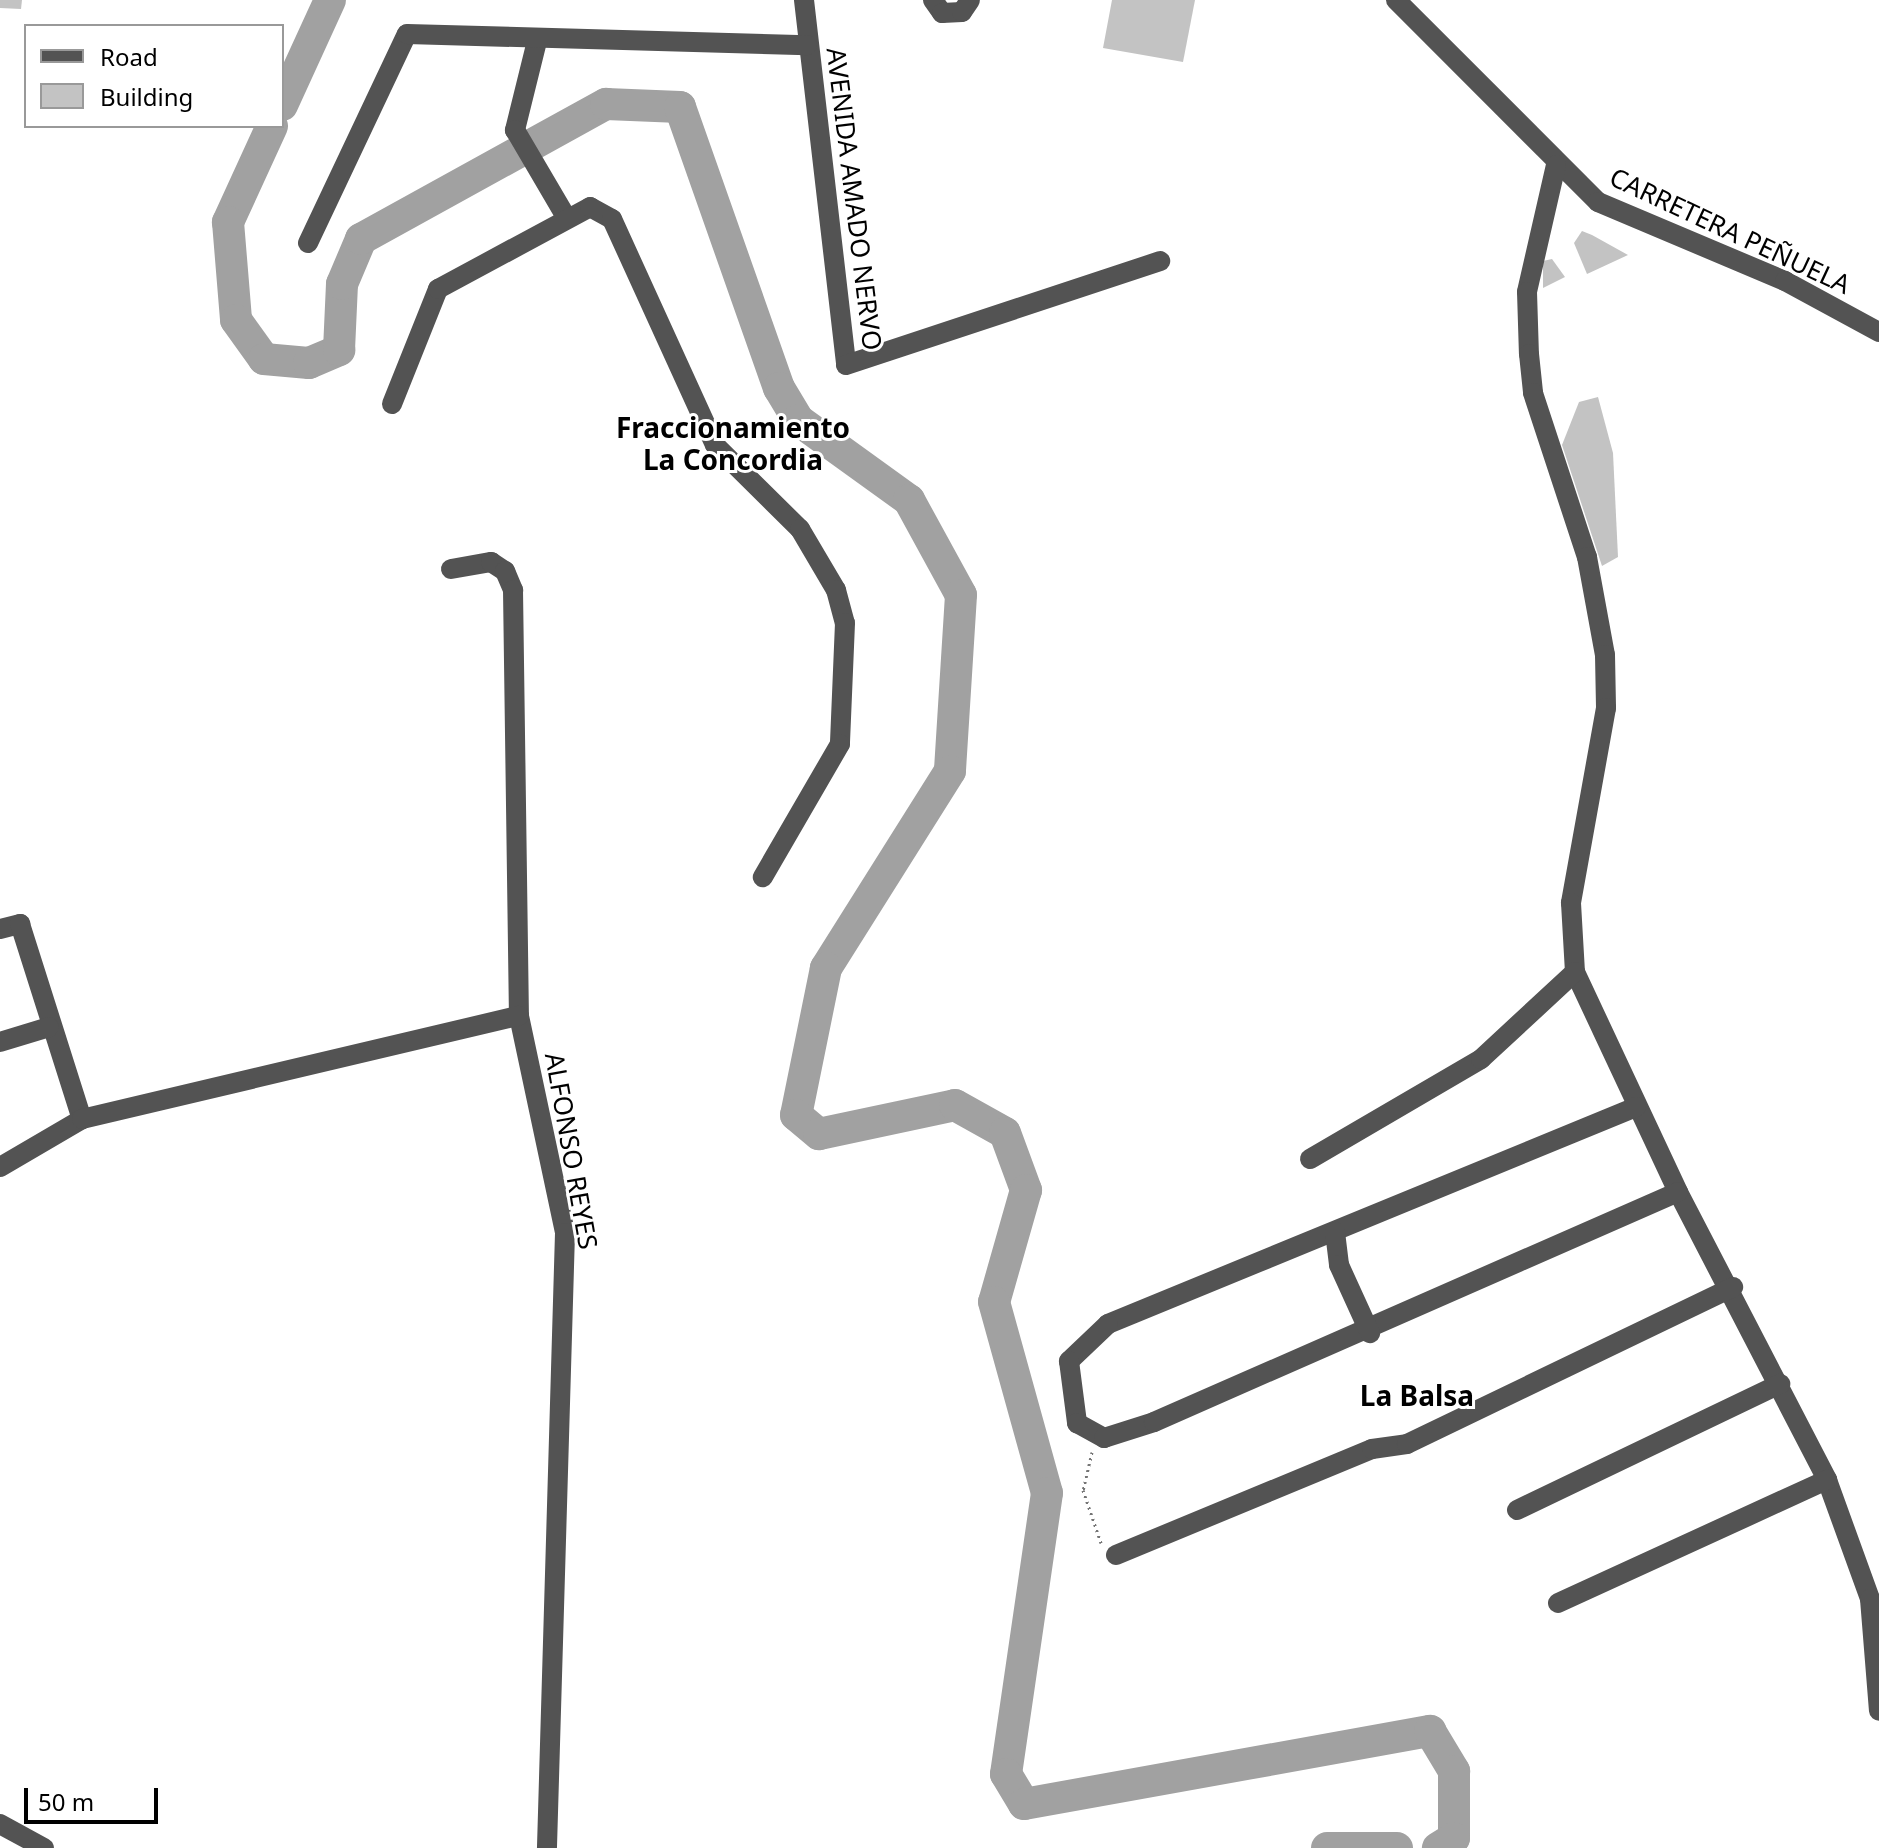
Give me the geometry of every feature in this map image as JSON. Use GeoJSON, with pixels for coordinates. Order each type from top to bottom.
{"type":"FeatureCollection","features":[{"type":"Feature","properties":{"kind":"street","name":"AVENIDA AMADO NERVO"},"geometry":{"type":"LineString","coordinates":[[804,0],[846,365],[1160,261]]}},
{"type":"Feature","properties":{"kind":"street"},"geometry":{"type":"LineString","coordinates":[[933,0],[942,13],[962,12],[970,0]]}},
{"type":"Feature","properties":{"kind":"street","name":"CARRETERA PEÑUELA"},"geometry":{"type":"LineString","coordinates":[[1396,0],[1556,165],[1598,202],[1785,281],[1879,332]]}},
{"type":"Feature","properties":{"kind":"street"},"geometry":{"type":"LineString","coordinates":[[308,243],[407,34],[537,41],[807,45]]}},
{"type":"Feature","properties":{"kind":"street"},"geometry":{"type":"LineString","coordinates":[[537,41],[515,130],[566,217]]}},
{"type":"Feature","properties":{"kind":"street"},"geometry":{"type":"LineString","coordinates":[[1556,165],[1527,292],[1529,354],[1537,405],[1587,557],[1605,655],[1606,708],[1571,903],[1575,972],[1678,1192],[1733,1287],[1827,1480],[1870,1599],[1879,1711]]}},
{"type":"Feature","properties":{"kind":"street"},"geometry":{"type":"LineString","coordinates":[[392,404],[438,289],[566,217],[590,207],[612,219],[715,445],[800,529],[836,590],[845,623],[840,744],[763,877]]}},
{"type":"Feature","properties":{"kind":"street","name":"ALFONSO REYES"},"geometry":{"type":"LineString","coordinates":[[451,569],[491,562],[505,571],[513,590],[519,1016],[565,1233],[567,1303],[547,1848]]}},
{"type":"Feature","properties":{"kind":"street"},"geometry":{"type":"LineString","coordinates":[[0,929],[20,924],[49,1027],[82,1119]]}},
{"type":"Feature","properties":{"kind":"street"},"geometry":{"type":"LineString","coordinates":[[1310,1159],[1481,1059],[1575,972]]}},
{"type":"Feature","properties":{"kind":"street"},"geometry":{"type":"LineString","coordinates":[[0,1167],[82,1119],[519,1016]]}},
{"type":"Feature","properties":{"kind":"street"},"geometry":{"type":"LineString","coordinates":[[0,1042],[49,1027]]}},
{"type":"Feature","properties":{"kind":"street"},"geometry":{"type":"LineString","coordinates":[[1636,1107],[1335,1232],[1146,1304],[1085,1342],[1069,1361],[1077,1423],[1104,1438],[1370,1333],[1678,1192]]}},
{"type":"Feature","properties":{"kind":"street"},"geometry":{"type":"LineString","coordinates":[[1335,1232],[1339,1265],[1370,1333]]}},
{"type":"Feature","properties":{"kind":"street"},"geometry":{"type":"LineString","coordinates":[[1116,1555],[1359,1454],[1407,1444],[1733,1287]]}},
{"type":"Feature","properties":{"kind":"street"},"geometry":{"type":"LineString","coordinates":[[1517,1510],[1780,1384]]}},
{"type":"Feature","properties":{"kind":"street"},"geometry":{"type":"LineString","coordinates":[[1558,1603],[1827,1480]]}},
{"type":"Feature","properties":{"kind":"street"},"geometry":{"type":"LineString","coordinates":[[0,1824],[44,1848]]}},
{"type":"Feature","properties":{"kind":"path"},"geometry":{"type":"LineString","coordinates":[[1104,1438],[1090,1455],[1083,1490],[1095,1536],[1116,1555]]}},
{"type":"Feature","properties":{"kind":"building"},"geometry":{"type":"Polygon","coordinates":[[[0,0],[22,0],[21,9],[0,8],[0,0]]]}},
{"type":"Feature","properties":{"kind":"building"},"geometry":{"type":"Polygon","coordinates":[[[1112,0],[1195,0],[1183,62],[1103,48],[1112,0]]]}},
{"type":"Feature","properties":{"kind":"building"},"geometry":{"type":"Polygon","coordinates":[[[1582,231],[1628,255],[1587,274],[1574,243],[1582,231]]]}},
{"type":"Feature","properties":{"kind":"building"},"geometry":{"type":"Polygon","coordinates":[[[1552,259],[1565,277],[1543,288],[1543,261],[1552,259]]]}},
{"type":"Feature","properties":{"kind":"building"},"geometry":{"type":"Polygon","coordinates":[[[1598,397],[1613,453],[1618,557],[1602,566],[1562,445],[1579,402],[1598,397]]]}},
{"type":"Feature","properties":{"kind":"waterway"},"geometry":{"type":"LineString","coordinates":[[284,101],[330,0]]}},
{"type":"Feature","properties":{"kind":"waterway"},"geometry":{"type":"LineString","coordinates":[[271,128],[228,222],[236,320],[264,359],[309,363],[339,350],[342,284],[361,239],[606,104],[680,107],[779,388],[798,420],[909,500],[961,595],[950,771],[826,968],[796,1115],[819,1134],[955,1105],[1005,1133],[1026,1190],[994,1302],[1047,1493],[1006,1774],[1024,1804],[1430,1731],[1454,1771],[1454,1838],[1438,1848]]}},
{"type":"Feature","properties":{"kind":"waterway"},"geometry":{"type":"LineString","coordinates":[[1327,1848],[1397,1848]]}},
{"type":"Feature","properties":{"kind":"district","name":"Fraccionamiento La Concordia"},"geometry":{"type":"Point","coordinates":[733,443]}},
{"type":"Feature","properties":{"kind":"district","name":"La Balsa"},"geometry":{"type":"Point","coordinates":[1417,1395]}}]}
